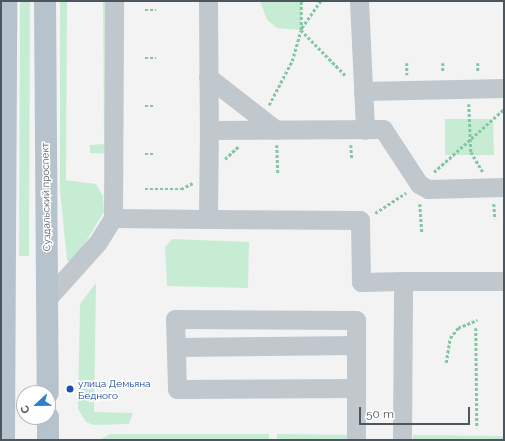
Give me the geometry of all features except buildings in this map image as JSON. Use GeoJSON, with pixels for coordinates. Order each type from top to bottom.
{"type":"FeatureCollection","features":[{"type":"Feature","properties":{"kind":"main road"},"geometry":{"type":"LineString","coordinates":[[4,440],[6,1]]}},
{"type":"Feature","properties":{"kind":"main road","name":"Суздальский проспект"},"geometry":{"type":"LineString","coordinates":[[45,1],[48,385]]}},
{"type":"Feature","properties":{"kind":"main road"},"geometry":{"type":"LineString","coordinates":[[48,425],[48,440]]}},
{"type":"Feature","properties":{"kind":"street"},"geometry":{"type":"LineString","coordinates":[[48,298],[98,242],[114,218],[114,1]]}},
{"type":"Feature","properties":{"kind":"street"},"geometry":{"type":"LineString","coordinates":[[208,1],[208,219]]}},
{"type":"Feature","properties":{"kind":"street"},"geometry":{"type":"LineString","coordinates":[[359,1],[365,130]]}},
{"type":"Feature","properties":{"kind":"street"},"geometry":{"type":"LineString","coordinates":[[208,77],[258,125]]}},
{"type":"Feature","properties":{"kind":"street"},"geometry":{"type":"LineString","coordinates":[[363,91],[504,88]]}},
{"type":"Feature","properties":{"kind":"street"},"geometry":{"type":"LineString","coordinates":[[209,130],[258,125],[276,130],[383,129],[419,184],[428,189],[498,187]]}},
{"type":"Feature","properties":{"kind":"street"},"geometry":{"type":"LineString","coordinates":[[114,218],[360,220],[361,282],[504,281]]}},
{"type":"Feature","properties":{"kind":"street"},"geometry":{"type":"LineString","coordinates":[[402,440],[403,281]]}},
{"type":"Feature","properties":{"kind":"street"},"geometry":{"type":"LineString","coordinates":[[356,388],[177,389],[175,319],[356,320],[356,345],[356,388],[356,440]]}},
{"type":"Feature","properties":{"kind":"street"},"geometry":{"type":"LineString","coordinates":[[272,346],[273,319]]}},
{"type":"Feature","properties":{"kind":"street"},"geometry":{"type":"LineString","coordinates":[[176,347],[356,345]]}},
{"type":"Feature","properties":{"kind":"path"},"geometry":{"type":"LineString","coordinates":[[145,189],[181,189],[209,175],[258,125],[292,61],[301,30],[301,1]]}},
{"type":"Feature","properties":{"kind":"path"},"geometry":{"type":"LineString","coordinates":[[301,30],[321,1]]}},
{"type":"Feature","properties":{"kind":"path"},"geometry":{"type":"LineString","coordinates":[[145,10],[156,10]]}},
{"type":"Feature","properties":{"kind":"path"},"geometry":{"type":"LineString","coordinates":[[301,30],[348,78]]}},
{"type":"Feature","properties":{"kind":"path"},"geometry":{"type":"LineString","coordinates":[[145,58],[156,58]]}},
{"type":"Feature","properties":{"kind":"path"},"geometry":{"type":"LineString","coordinates":[[468,88],[471,152],[498,187]]}},
{"type":"Feature","properties":{"kind":"path"},"geometry":{"type":"LineString","coordinates":[[145,106],[155,106]]}},
{"type":"Feature","properties":{"kind":"path"},"geometry":{"type":"LineString","coordinates":[[360,220],[419,184],[470,142],[504,109]]}},
{"type":"Feature","properties":{"kind":"path"},"geometry":{"type":"LineString","coordinates":[[276,130],[278,172]]}},
{"type":"Feature","properties":{"kind":"path"},"geometry":{"type":"LineString","coordinates":[[145,154],[154,154]]}},
{"type":"Feature","properties":{"kind":"path"},"geometry":{"type":"LineString","coordinates":[[419,184],[422,233]]}},
{"type":"Feature","properties":{"kind":"path"},"geometry":{"type":"LineString","coordinates":[[446,363],[450,338],[458,328],[476,320]]}},
{"type":"Feature","properties":{"kind":"path"},"geometry":{"type":"LineString","coordinates":[[476,328],[477,428]]}},
{"type":"Feature","properties":{"kind":"green space"},"geometry":{"type":"Polygon","coordinates":[[[20,1],[30,1],[29,256],[19,256],[20,1]]]}},
{"type":"Feature","properties":{"kind":"green space"},"geometry":{"type":"Polygon","coordinates":[[[60,1],[67,1],[66,180],[96,184],[103,196],[104,212],[73,263],[67,260],[60,190],[60,1]]]}},
{"type":"Feature","properties":{"kind":"green space"},"geometry":{"type":"Polygon","coordinates":[[[103,1],[107,1],[107,154],[90,153],[90,145],[104,144],[103,1]]]}},
{"type":"Feature","properties":{"kind":"green space"},"geometry":{"type":"Polygon","coordinates":[[[260,1],[301,1],[301,30],[277,28],[267,20],[260,1]]]}},
{"type":"Feature","properties":{"kind":"green space"},"geometry":{"type":"Polygon","coordinates":[[[445,119],[493,119],[494,155],[445,155],[445,119]]]}},
{"type":"Feature","properties":{"kind":"green space"},"geometry":{"type":"Polygon","coordinates":[[[172,239],[249,242],[248,288],[167,286],[165,247],[172,239]]]}},
{"type":"Feature","properties":{"kind":"green space"},"geometry":{"type":"Polygon","coordinates":[[[96,283],[94,412],[133,413],[129,424],[93,425],[86,422],[78,409],[80,304],[96,283]]]}},
{"type":"Feature","properties":{"kind":"green space"},"geometry":{"type":"Polygon","coordinates":[[[110,434],[269,434],[269,440],[99,440],[110,434]]]}},
{"type":"Feature","properties":{"kind":"green space"},"geometry":{"type":"Polygon","coordinates":[[[277,434],[351,435],[351,440],[277,440],[277,434]]]}},
{"type":"Feature","properties":{"kind":"green space"},"geometry":{"type":"Polygon","coordinates":[[[413,435],[504,436],[504,440],[413,440],[413,435]]]}},
{"type":"Feature","properties":{"kind":"place","name":"улица Демьяна Бедного"},"geometry":{"type":"Point","coordinates":[70,389]}}]}
